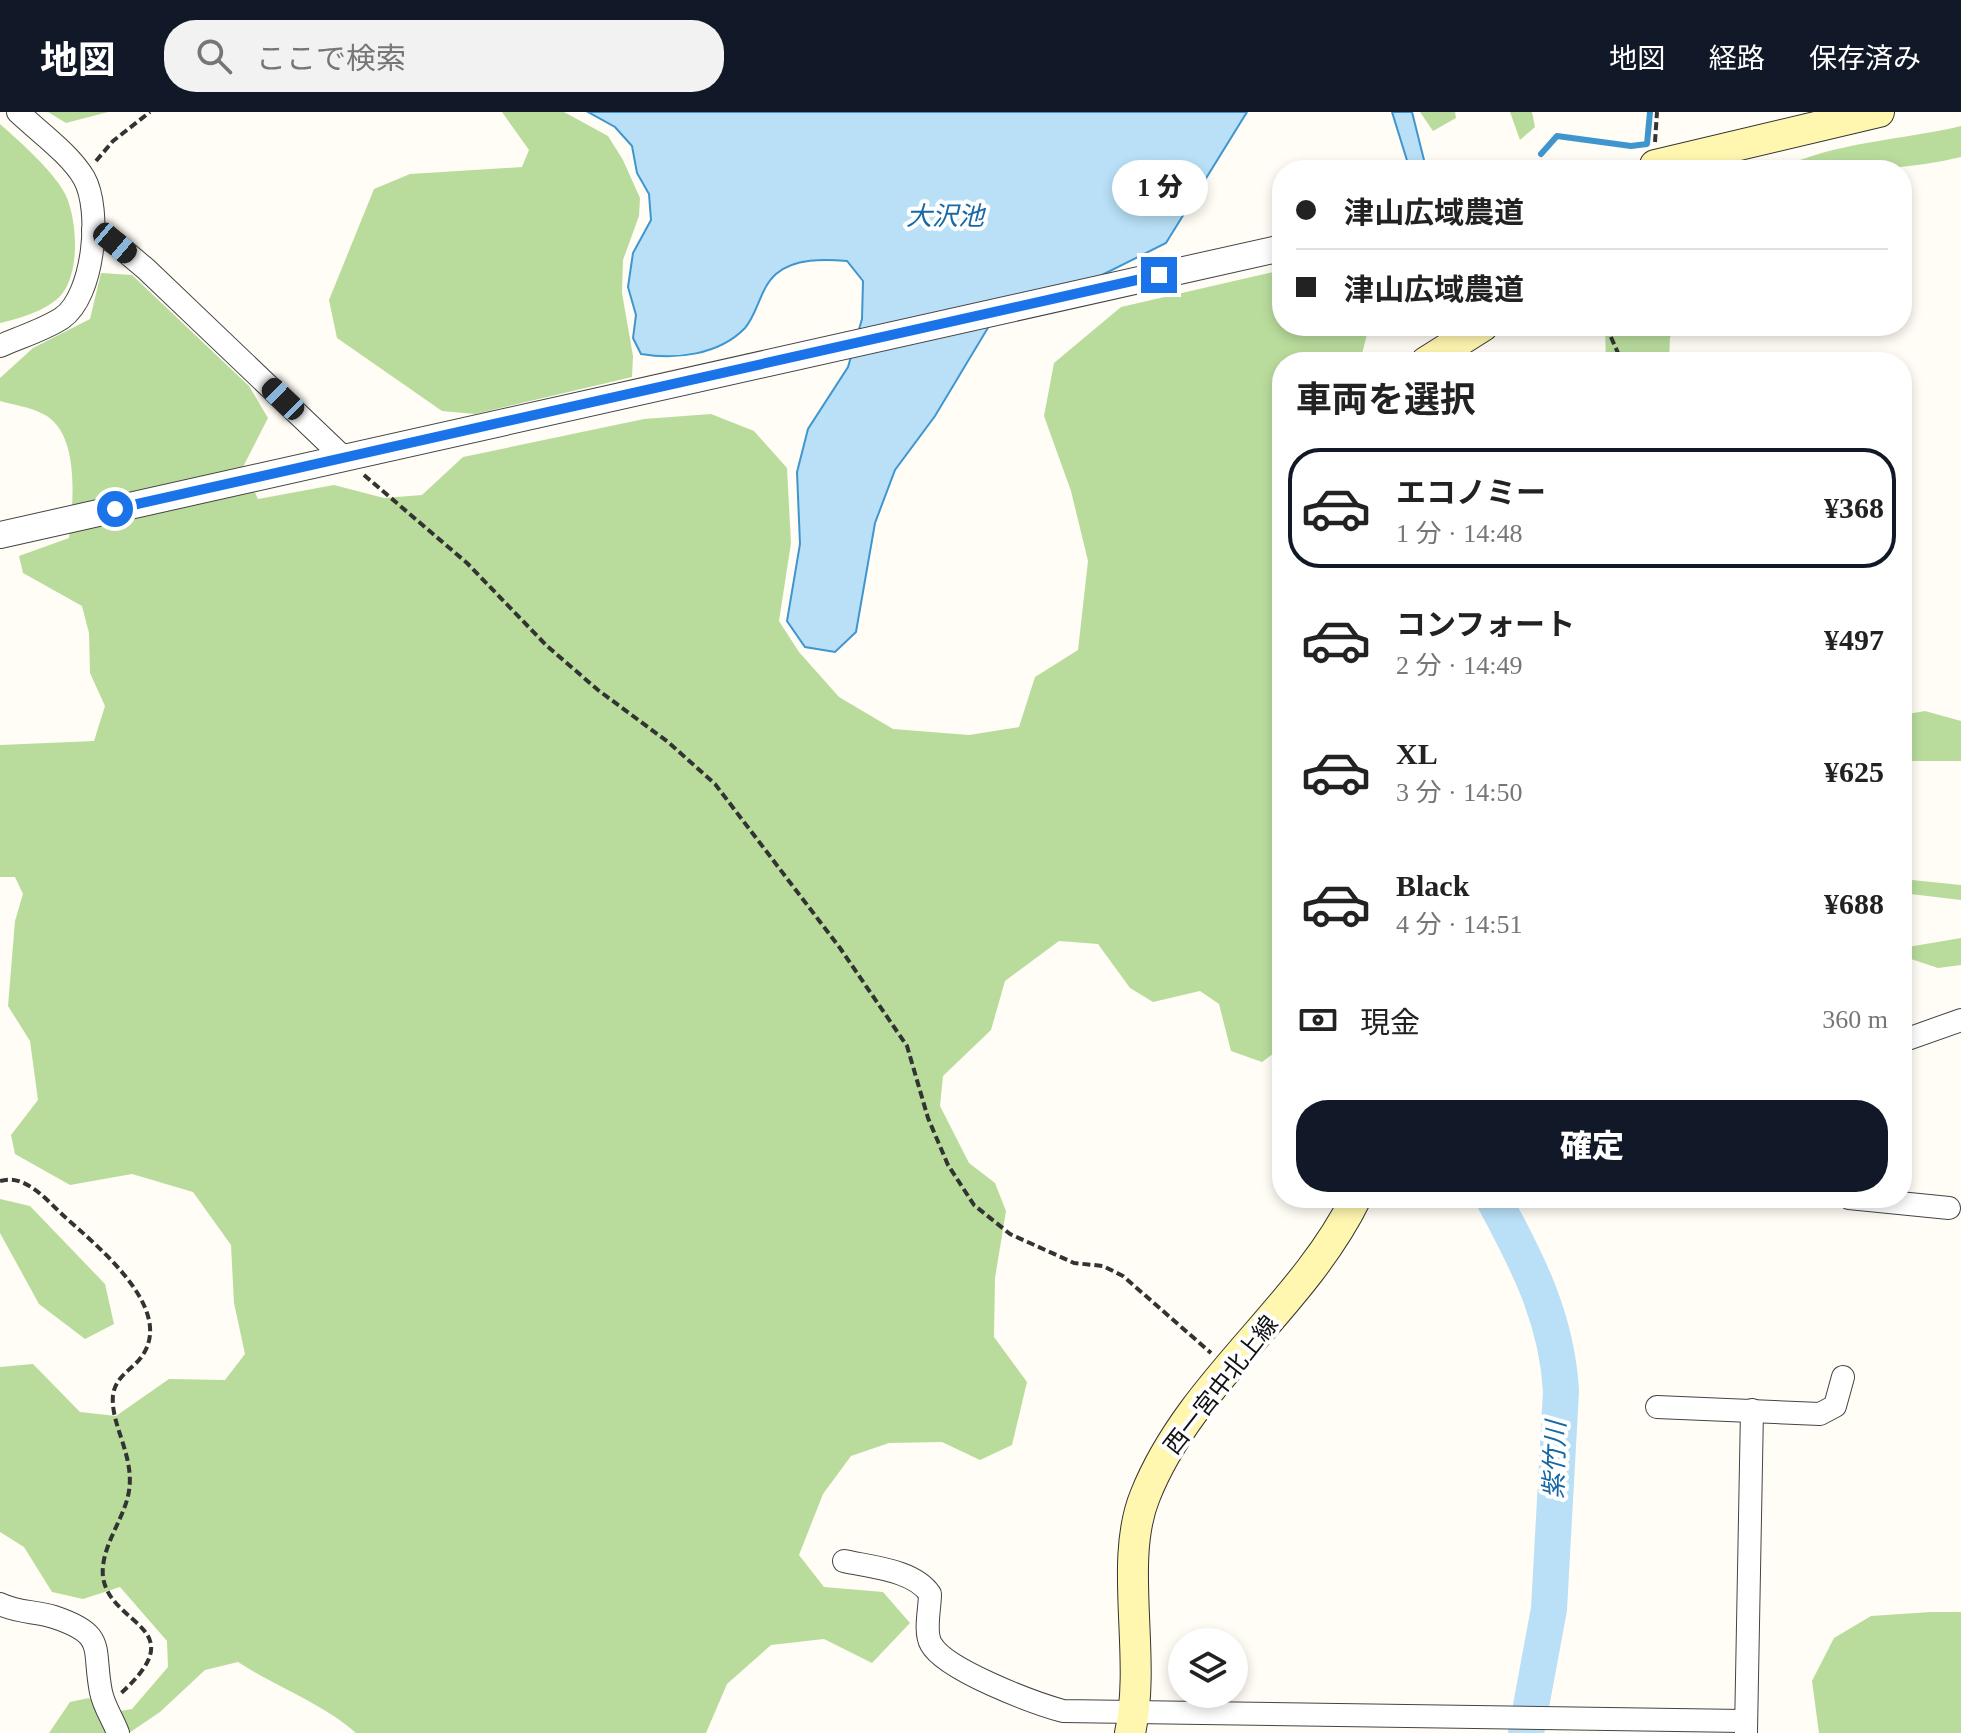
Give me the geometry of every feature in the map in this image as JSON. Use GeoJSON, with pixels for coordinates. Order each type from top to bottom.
{"type":"FeatureCollection","features":[{"type":"Feature","properties":{"kind":"main road"},"geometry":{"type":"LineString","coordinates":[[1682,160],[1879,112]]}},
{"type":"Feature","properties":{"kind":"main road"},"geometry":{"type":"LineString","coordinates":[[1751,160],[1791,134]]}},
{"type":"Feature","properties":{"kind":"main road","name":"西一宮中北上線"},"geometry":{"type":"LineString","coordinates":[[1132,1723],[1138,1649],[1135,1538],[1144,1498],[1168,1451],[1228,1368],[1310,1274],[1350,1208]]}},
{"type":"Feature","properties":{"kind":"street"},"geometry":{"type":"LineString","coordinates":[[0,346],[64,317],[75,304],[86,283],[93,230],[91,198],[83,177],[18,112]]}},
{"type":"Feature","properties":{"kind":"street"},"geometry":{"type":"LineString","coordinates":[[93,230],[115,243],[146,269],[344,458]]}},
{"type":"Feature","properties":{"kind":"street"},"geometry":{"type":"LineString","coordinates":[[0,535],[1272,250]]}},
{"type":"Feature","properties":{"kind":"street"},"geometry":{"type":"LineString","coordinates":[[1912,1037],[1961,1020]]}},
{"type":"Feature","properties":{"kind":"street"},"geometry":{"type":"LineString","coordinates":[[1912,1204],[1949,1208]]}},
{"type":"Feature","properties":{"kind":"street"},"geometry":{"type":"LineString","coordinates":[[1657,1407],[1820,1414],[1835,1406],[1843,1377]]}},
{"type":"Feature","properties":{"kind":"street"},"geometry":{"type":"LineString","coordinates":[[844,1561],[913,1578],[930,1594],[929,1642],[940,1656],[1008,1692],[1063,1711],[1132,1723],[1541,1717],[1745,1727],[1752,1410]]}},
{"type":"Feature","properties":{"kind":"street"},"geometry":{"type":"LineString","coordinates":[[0,1604],[21,1612],[55,1617],[85,1631],[99,1653],[105,1705],[118,1733]]}},
{"type":"Feature","properties":{"kind":"path"},"geometry":{"type":"LineString","coordinates":[[83,177],[113,141],[150,112]]}},
{"type":"Feature","properties":{"kind":"path"},"geometry":{"type":"LineString","coordinates":[[344,458],[467,563],[557,655],[668,742],[715,784],[840,948],[907,1046],[933,1130],[948,1165],[974,1205],[1010,1234],[1074,1263],[1103,1266],[1123,1276],[1228,1368]]}},
{"type":"Feature","properties":{"kind":"path"},"geometry":{"type":"LineString","coordinates":[[0,1181],[7,1179],[30,1185],[125,1275],[149,1313],[152,1337],[143,1356],[118,1379],[113,1397],[131,1472],[128,1496],[107,1553],[103,1577],[115,1600],[145,1629],[152,1644],[148,1659],[123,1692],[105,1705]]}},
{"type":"Feature","properties":{"kind":"green space"},"geometry":{"type":"Polygon","coordinates":[[[48,112],[108,112],[66,123],[48,112]]]}},
{"type":"Feature","properties":{"kind":"green space"},"geometry":{"type":"Polygon","coordinates":[[[502,112],[564,112],[608,136],[623,160],[640,198],[639,216],[623,260],[622,293],[633,356],[632,377],[475,414],[442,411],[337,338],[329,300],[374,189],[410,174],[522,167],[529,150],[502,112]]]}},
{"type":"Feature","properties":{"kind":"green space"},"geometry":{"type":"Polygon","coordinates":[[[1420,112],[1455,112],[1456,118],[1433,131],[1420,112]]]}},
{"type":"Feature","properties":{"kind":"green space"},"geometry":{"type":"Polygon","coordinates":[[[1510,112],[1532,112],[1535,127],[1520,140],[1510,112]]]}},
{"type":"Feature","properties":{"kind":"green space"},"geometry":{"type":"Polygon","coordinates":[[[0,124],[37,159],[62,189],[70,208],[75,247],[72,273],[62,294],[41,309],[0,323],[0,124]]]}},
{"type":"Feature","properties":{"kind":"green space"},"geometry":{"type":"Polygon","coordinates":[[[1961,126],[1961,157],[1912,165],[1912,160],[1799,160],[1845,147],[1961,126]]]}},
{"type":"Feature","properties":{"kind":"green space"},"geometry":{"type":"Polygon","coordinates":[[[1272,272],[1272,336],[1366,336],[1362,352],[1272,352],[1272,1054],[1262,1062],[1231,1051],[1219,1004],[1200,991],[1153,1002],[1130,988],[1098,944],[1059,941],[1005,981],[991,1030],[943,1076],[940,1106],[969,1163],[995,1183],[1006,1211],[995,1278],[994,1337],[1027,1382],[1012,1445],[980,1460],[942,1442],[889,1443],[851,1456],[823,1494],[799,1555],[824,1587],[883,1592],[910,1623],[872,1663],[824,1639],[771,1645],[727,1684],[706,1733],[356,1733],[329,1713],[238,1662],[205,1670],[160,1712],[129,1733],[49,1733],[70,1702],[89,1698],[104,1714],[132,1709],[168,1667],[167,1641],[120,1587],[83,1599],[52,1592],[24,1547],[0,1532],[0,1367],[33,1364],[80,1412],[116,1416],[169,1379],[225,1380],[245,1354],[234,1303],[231,1245],[193,1192],[132,1174],[70,1185],[15,1154],[11,1135],[38,1100],[30,1041],[8,1006],[15,921],[23,894],[15,877],[0,877],[0,745],[94,741],[105,706],[90,673],[89,633],[82,606],[23,573],[19,556],[69,538],[73,489],[64,436],[55,423],[43,414],[0,401],[0,378],[33,348],[90,319],[101,273],[132,275],[249,386],[268,418],[243,467],[258,499],[334,485],[384,498],[422,495],[463,457],[644,419],[711,414],[754,431],[787,468],[791,543],[779,621],[799,652],[839,697],[893,729],[969,735],[1019,727],[1035,677],[1078,650],[1088,561],[1071,491],[1044,416],[1054,363],[1121,307],[1272,272]]]}},
{"type":"Feature","properties":{"kind":"green space"},"geometry":{"type":"Polygon","coordinates":[[[1605,336],[1671,336],[1669,352],[1606,352],[1605,336]]]}},
{"type":"Feature","properties":{"kind":"green space"},"geometry":{"type":"Polygon","coordinates":[[[1925,711],[1961,721],[1961,761],[1912,761],[1912,713],[1925,711]]]}},
{"type":"Feature","properties":{"kind":"green space"},"geometry":{"type":"Polygon","coordinates":[[[1912,880],[1961,885],[1961,900],[1912,894],[1912,880]]]}},
{"type":"Feature","properties":{"kind":"green space"},"geometry":{"type":"Polygon","coordinates":[[[1961,938],[1961,965],[1938,968],[1912,959],[1912,946],[1961,938]]]}},
{"type":"Feature","properties":{"kind":"green space"},"geometry":{"type":"Polygon","coordinates":[[[0,1199],[30,1206],[105,1284],[114,1324],[85,1339],[39,1304],[0,1233],[0,1199]]]}},
{"type":"Feature","properties":{"kind":"green space"},"geometry":{"type":"Polygon","coordinates":[[[1961,1612],[1961,1733],[1819,1733],[1812,1681],[1834,1638],[1871,1616],[1961,1612]]]}},
{"type":"Feature","properties":{"kind":"water","name":"大沢池"},"geometry":{"type":"Polygon","coordinates":[[[588,112],[1247,112],[1166,243],[1096,278],[1004,301],[935,416],[895,470],[875,523],[856,632],[835,652],[805,647],[787,621],[800,544],[797,472],[808,429],[848,367],[862,319],[863,281],[847,261],[801,262],[776,274],[745,328],[723,344],[682,356],[641,354],[633,338],[636,315],[628,287],[633,253],[651,220],[649,194],[637,173],[632,146],[615,127],[588,112]]]}},
{"type":"Feature","properties":{"kind":"water"},"geometry":{"type":"Polygon","coordinates":[[[1392,112],[1412,112],[1424,160],[1407,160],[1392,112]]]}},
{"type":"Feature","properties":{"kind":"waterway"},"geometry":{"type":"LineString","coordinates":[[1541,154],[1557,136],[1631,146],[1647,144],[1650,112]]}},
{"type":"Feature","properties":{"kind":"waterway","name":"紫竹川"},"geometry":{"type":"LineString","coordinates":[[1498,1208],[1547,1314],[1561,1391],[1549,1609],[1526,1733]]}},
{"type":"Feature","properties":{"kind":"route"},"geometry":{"type":"LineString","coordinates":[[115,509],[1159,275]]}}]}
